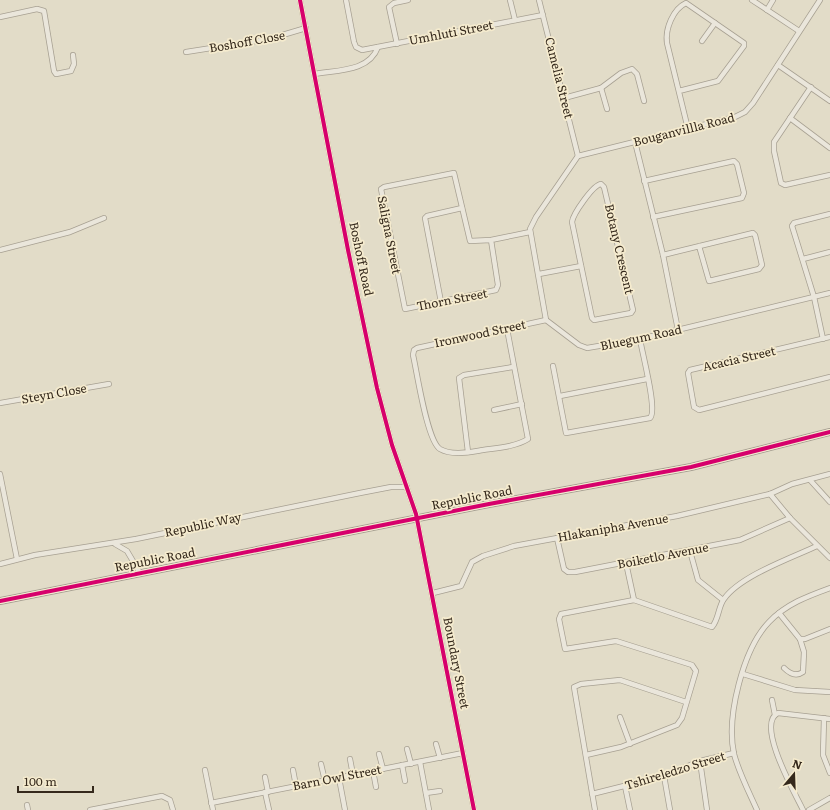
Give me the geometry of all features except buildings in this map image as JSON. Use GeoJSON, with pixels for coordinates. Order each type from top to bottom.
{"type":"FeatureCollection","features":[{"type":"Feature","properties":{"kind":"street","name":"Boshoff Road"},"geometry":{"type":"LineString","coordinates":[[300,0],[348,250],[377,388],[383,413],[417,519]]}},
{"type":"Feature","properties":{"kind":"street","name":"Umhluti Street"},"geometry":{"type":"LineString","coordinates":[[346,0],[354,42],[359,49],[378,48],[543,15]]}},
{"type":"Feature","properties":{"kind":"street"},"geometry":{"type":"LineString","coordinates":[[397,44],[389,7],[394,3],[408,0]]}},
{"type":"Feature","properties":{"kind":"street"},"geometry":{"type":"LineString","coordinates":[[510,0],[515,20]]}},
{"type":"Feature","properties":{"kind":"street","name":"Camelia Street"},"geometry":{"type":"LineString","coordinates":[[539,0],[578,156]]}},
{"type":"Feature","properties":{"kind":"street"},"geometry":{"type":"LineString","coordinates":[[752,0],[800,32]]}},
{"type":"Feature","properties":{"kind":"street"},"geometry":{"type":"LineString","coordinates":[[767,10],[773,0]]}},
{"type":"Feature","properties":{"kind":"street","name":"Bouganvillla Road"},"geometry":{"type":"LineString","coordinates":[[578,156],[736,117],[745,112],[778,65],[820,0]]}},
{"type":"Feature","properties":{"kind":"street"},"geometry":{"type":"LineString","coordinates":[[679,91],[718,81],[744,45],[686,3],[684,3],[669,24],[666,34],[679,91],[688,129]]}},
{"type":"Feature","properties":{"kind":"street"},"geometry":{"type":"LineString","coordinates":[[0,17],[37,9],[44,11],[54,71],[56,74],[71,71],[74,64],[73,55]]}},
{"type":"Feature","properties":{"kind":"street"},"geometry":{"type":"LineString","coordinates":[[702,41],[715,23]]}},
{"type":"Feature","properties":{"kind":"street","name":"Boshoff Close"},"geometry":{"type":"LineString","coordinates":[[186,52],[269,39],[306,28]]}},
{"type":"Feature","properties":{"kind":"street"},"geometry":{"type":"LineString","coordinates":[[315,74],[360,67],[372,58],[378,48]]}},
{"type":"Feature","properties":{"kind":"street"},"geometry":{"type":"LineString","coordinates":[[778,65],[830,101]]}},
{"type":"Feature","properties":{"kind":"street"},"geometry":{"type":"LineString","coordinates":[[564,98],[601,88],[625,71],[632,69],[637,74],[644,101]]}},
{"type":"Feature","properties":{"kind":"street"},"geometry":{"type":"LineString","coordinates":[[811,87],[774,145],[782,185],[830,175]]}},
{"type":"Feature","properties":{"kind":"street"},"geometry":{"type":"LineString","coordinates":[[601,88],[607,109]]}},
{"type":"Feature","properties":{"kind":"street"},"geometry":{"type":"LineString","coordinates":[[790,118],[830,148]]}},
{"type":"Feature","properties":{"kind":"street"},"geometry":{"type":"LineString","coordinates":[[635,142],[663,254],[678,330]]}},
{"type":"Feature","properties":{"kind":"street"},"geometry":{"type":"LineString","coordinates":[[546,320],[539,274],[530,232],[536,217],[578,156]]}},
{"type":"Feature","properties":{"kind":"street"},"geometry":{"type":"LineString","coordinates":[[644,181],[734,161],[737,164],[744,194],[742,198],[653,217]]}},
{"type":"Feature","properties":{"kind":"street","name":"Saligna Street"},"geometry":{"type":"LineString","coordinates":[[404,309],[381,189],[384,187],[454,173],[462,208]]}},
{"type":"Feature","properties":{"kind":"street","name":"Botany Crescent"},"geometry":{"type":"LineString","coordinates":[[600,184],[604,187],[633,312],[593,320],[581,266],[572,220],[595,186],[600,184]]}},
{"type":"Feature","properties":{"kind":"street"},"geometry":{"type":"LineString","coordinates":[[441,302],[425,218],[427,216],[462,208],[469,240],[476,242],[530,232]]}},
{"type":"Feature","properties":{"kind":"street"},"geometry":{"type":"LineString","coordinates":[[823,339],[814,297],[792,226],[794,223],[830,214]]}},
{"type":"Feature","properties":{"kind":"street"},"geometry":{"type":"LineString","coordinates":[[0,250],[70,232],[104,218]]}},
{"type":"Feature","properties":{"kind":"street"},"geometry":{"type":"LineString","coordinates":[[663,254],[754,233],[762,263],[761,267],[712,282],[707,279],[699,246]]}},
{"type":"Feature","properties":{"kind":"street","name":"Thorn Street"},"geometry":{"type":"LineString","coordinates":[[404,309],[497,290],[498,284],[491,240]]}},
{"type":"Feature","properties":{"kind":"street"},"geometry":{"type":"LineString","coordinates":[[803,259],[830,252]]}},
{"type":"Feature","properties":{"kind":"street"},"geometry":{"type":"LineString","coordinates":[[539,274],[581,266]]}},
{"type":"Feature","properties":{"kind":"street","name":"Bluegum Road"},"geometry":{"type":"LineString","coordinates":[[546,320],[579,345],[587,348],[640,339],[830,293]]}},
{"type":"Feature","properties":{"kind":"street","name":"Ironwood Street"},"geometry":{"type":"LineString","coordinates":[[468,452],[447,451],[440,449],[433,441],[413,355],[414,350],[546,320]]}},
{"type":"Feature","properties":{"kind":"street"},"geometry":{"type":"LineString","coordinates":[[507,329],[513,367],[522,404],[528,439],[515,444],[468,452],[458,383],[459,377],[513,367]]}},
{"type":"Feature","properties":{"kind":"street","name":"Acacia Street"},"geometry":{"type":"LineString","coordinates":[[830,337],[690,370],[688,372],[694,407],[699,410],[830,377]]}},
{"type":"Feature","properties":{"kind":"street"},"geometry":{"type":"LineString","coordinates":[[553,366],[567,434],[650,418],[652,415],[652,403],[640,339]]}},
{"type":"Feature","properties":{"kind":"street"},"geometry":{"type":"LineString","coordinates":[[560,396],[648,379]]}},
{"type":"Feature","properties":{"kind":"street","name":"Steyn Close"},"geometry":{"type":"LineString","coordinates":[[0,403],[109,384]]}},
{"type":"Feature","properties":{"kind":"street"},"geometry":{"type":"LineString","coordinates":[[494,410],[522,404]]}},
{"type":"Feature","properties":{"kind":"street","name":"Republic Road"},"geometry":{"type":"LineString","coordinates":[[0,601],[691,467],[830,432]]}},
{"type":"Feature","properties":{"kind":"street"},"geometry":{"type":"LineString","coordinates":[[0,474],[18,559]]}},
{"type":"Feature","properties":{"kind":"street","name":"Hlakanipha Avenue"},"geometry":{"type":"LineString","coordinates":[[433,593],[461,586],[465,582],[470,564],[483,556],[509,547],[661,519],[770,494],[792,484],[830,474]]}},
{"type":"Feature","properties":{"kind":"street"},"geometry":{"type":"LineString","coordinates":[[810,480],[830,502]]}},
{"type":"Feature","properties":{"kind":"street","name":"Republic Way"},"geometry":{"type":"LineString","coordinates":[[0,564],[18,559],[114,543],[360,492],[391,487],[407,487]]}},
{"type":"Feature","properties":{"kind":"street"},"geometry":{"type":"LineString","coordinates":[[770,494],[790,518],[830,558]]}},
{"type":"Feature","properties":{"kind":"street","name":"Boiketlo Avenue"},"geometry":{"type":"LineString","coordinates":[[557,538],[564,567],[568,572],[575,572],[690,551],[740,540],[790,518]]}},
{"type":"Feature","properties":{"kind":"street","name":"Boundary Street"},"geometry":{"type":"LineString","coordinates":[[417,519],[433,593],[474,810]]}},
{"type":"Feature","properties":{"kind":"street"},"geometry":{"type":"LineString","coordinates":[[114,543],[128,551],[140,573]]}},
{"type":"Feature","properties":{"kind":"street"},"geometry":{"type":"LineString","coordinates":[[586,755],[630,744],[677,724],[682,720],[696,671],[692,665],[620,641],[570,650],[564,648],[559,619],[561,614],[634,600],[711,627],[714,624],[723,600],[736,587],[754,575],[817,546]]}},
{"type":"Feature","properties":{"kind":"street"},"geometry":{"type":"LineString","coordinates":[[690,551],[698,580],[723,600]]}},
{"type":"Feature","properties":{"kind":"street"},"geometry":{"type":"LineString","coordinates":[[626,563],[634,600]]}},
{"type":"Feature","properties":{"kind":"street"},"geometry":{"type":"LineString","coordinates":[[757,810],[734,753],[733,710],[743,674],[761,633],[770,621],[797,601],[830,588]]}},
{"type":"Feature","properties":{"kind":"street"},"geometry":{"type":"LineString","coordinates":[[779,613],[800,639],[804,652],[803,672],[800,674],[793,674],[784,668]]}},
{"type":"Feature","properties":{"kind":"street"},"geometry":{"type":"LineString","coordinates":[[800,639],[805,639],[830,629]]}},
{"type":"Feature","properties":{"kind":"street"},"geometry":{"type":"LineString","coordinates":[[743,674],[795,690],[830,692]]}},
{"type":"Feature","properties":{"kind":"street"},"geometry":{"type":"LineString","coordinates":[[596,810],[574,690],[577,685],[620,680],[686,702]]}},
{"type":"Feature","properties":{"kind":"street"},"geometry":{"type":"LineString","coordinates":[[772,700],[775,715],[772,724],[775,752],[803,810]]}},
{"type":"Feature","properties":{"kind":"street"},"geometry":{"type":"LineString","coordinates":[[775,715],[806,715],[830,719]]}},
{"type":"Feature","properties":{"kind":"street"},"geometry":{"type":"LineString","coordinates":[[620,717],[630,744]]}},
{"type":"Feature","properties":{"kind":"street"},"geometry":{"type":"LineString","coordinates":[[824,718],[823,755],[830,773]]}},
{"type":"Feature","properties":{"kind":"street"},"geometry":{"type":"LineString","coordinates":[[436,744],[440,758]]}},
{"type":"Feature","properties":{"kind":"street"},"geometry":{"type":"LineString","coordinates":[[407,749],[411,764]]}},
{"type":"Feature","properties":{"kind":"street","name":"Barn Owl Street"},"geometry":{"type":"LineString","coordinates":[[211,803],[463,753]]}},
{"type":"Feature","properties":{"kind":"street","name":"Tshireledzo Street"},"geometry":{"type":"LineString","coordinates":[[592,794],[664,776],[700,761],[734,753]]}},
{"type":"Feature","properties":{"kind":"street"},"geometry":{"type":"LineString","coordinates":[[380,754],[383,769]]}},
{"type":"Feature","properties":{"kind":"street"},"geometry":{"type":"LineString","coordinates":[[350,759],[353,775]]}},
{"type":"Feature","properties":{"kind":"street"},"geometry":{"type":"LineString","coordinates":[[700,761],[707,810]]}},
{"type":"Feature","properties":{"kind":"street"},"geometry":{"type":"LineString","coordinates":[[420,762],[429,810]]}},
{"type":"Feature","properties":{"kind":"street"},"geometry":{"type":"LineString","coordinates":[[321,764],[325,781]]}},
{"type":"Feature","properties":{"kind":"street"},"geometry":{"type":"LineString","coordinates":[[402,765],[405,782]]}},
{"type":"Feature","properties":{"kind":"street"},"geometry":{"type":"LineString","coordinates":[[205,770],[213,810]]}},
{"type":"Feature","properties":{"kind":"street"},"geometry":{"type":"LineString","coordinates":[[293,770],[296,786]]}},
{"type":"Feature","properties":{"kind":"street"},"geometry":{"type":"LineString","coordinates":[[373,771],[376,787]]}},
{"type":"Feature","properties":{"kind":"street"},"geometry":{"type":"LineString","coordinates":[[664,776],[670,810]]}},
{"type":"Feature","properties":{"kind":"street"},"geometry":{"type":"LineString","coordinates":[[265,777],[268,810]]}},
{"type":"Feature","properties":{"kind":"street"},"geometry":{"type":"LineString","coordinates":[[339,778],[346,810]]}},
{"type":"Feature","properties":{"kind":"street"},"geometry":{"type":"LineString","coordinates":[[625,786],[630,810]]}},
{"type":"Feature","properties":{"kind":"street"},"geometry":{"type":"LineString","coordinates":[[426,793],[440,791]]}},
{"type":"Feature","properties":{"kind":"street"},"geometry":{"type":"LineString","coordinates":[[90,810],[164,796],[170,800],[172,810]]}},
{"type":"Feature","properties":{"kind":"street"},"geometry":{"type":"LineString","coordinates":[[809,810],[830,798]]}},
{"type":"Feature","properties":{"kind":"cycle path"},"geometry":{"type":"LineString","coordinates":[[300,0],[348,250],[377,388],[392,445],[416,514],[474,810]]}},
{"type":"Feature","properties":{"kind":"cycle path"},"geometry":{"type":"LineString","coordinates":[[0,601],[489,504],[691,467],[830,432]]}}]}
